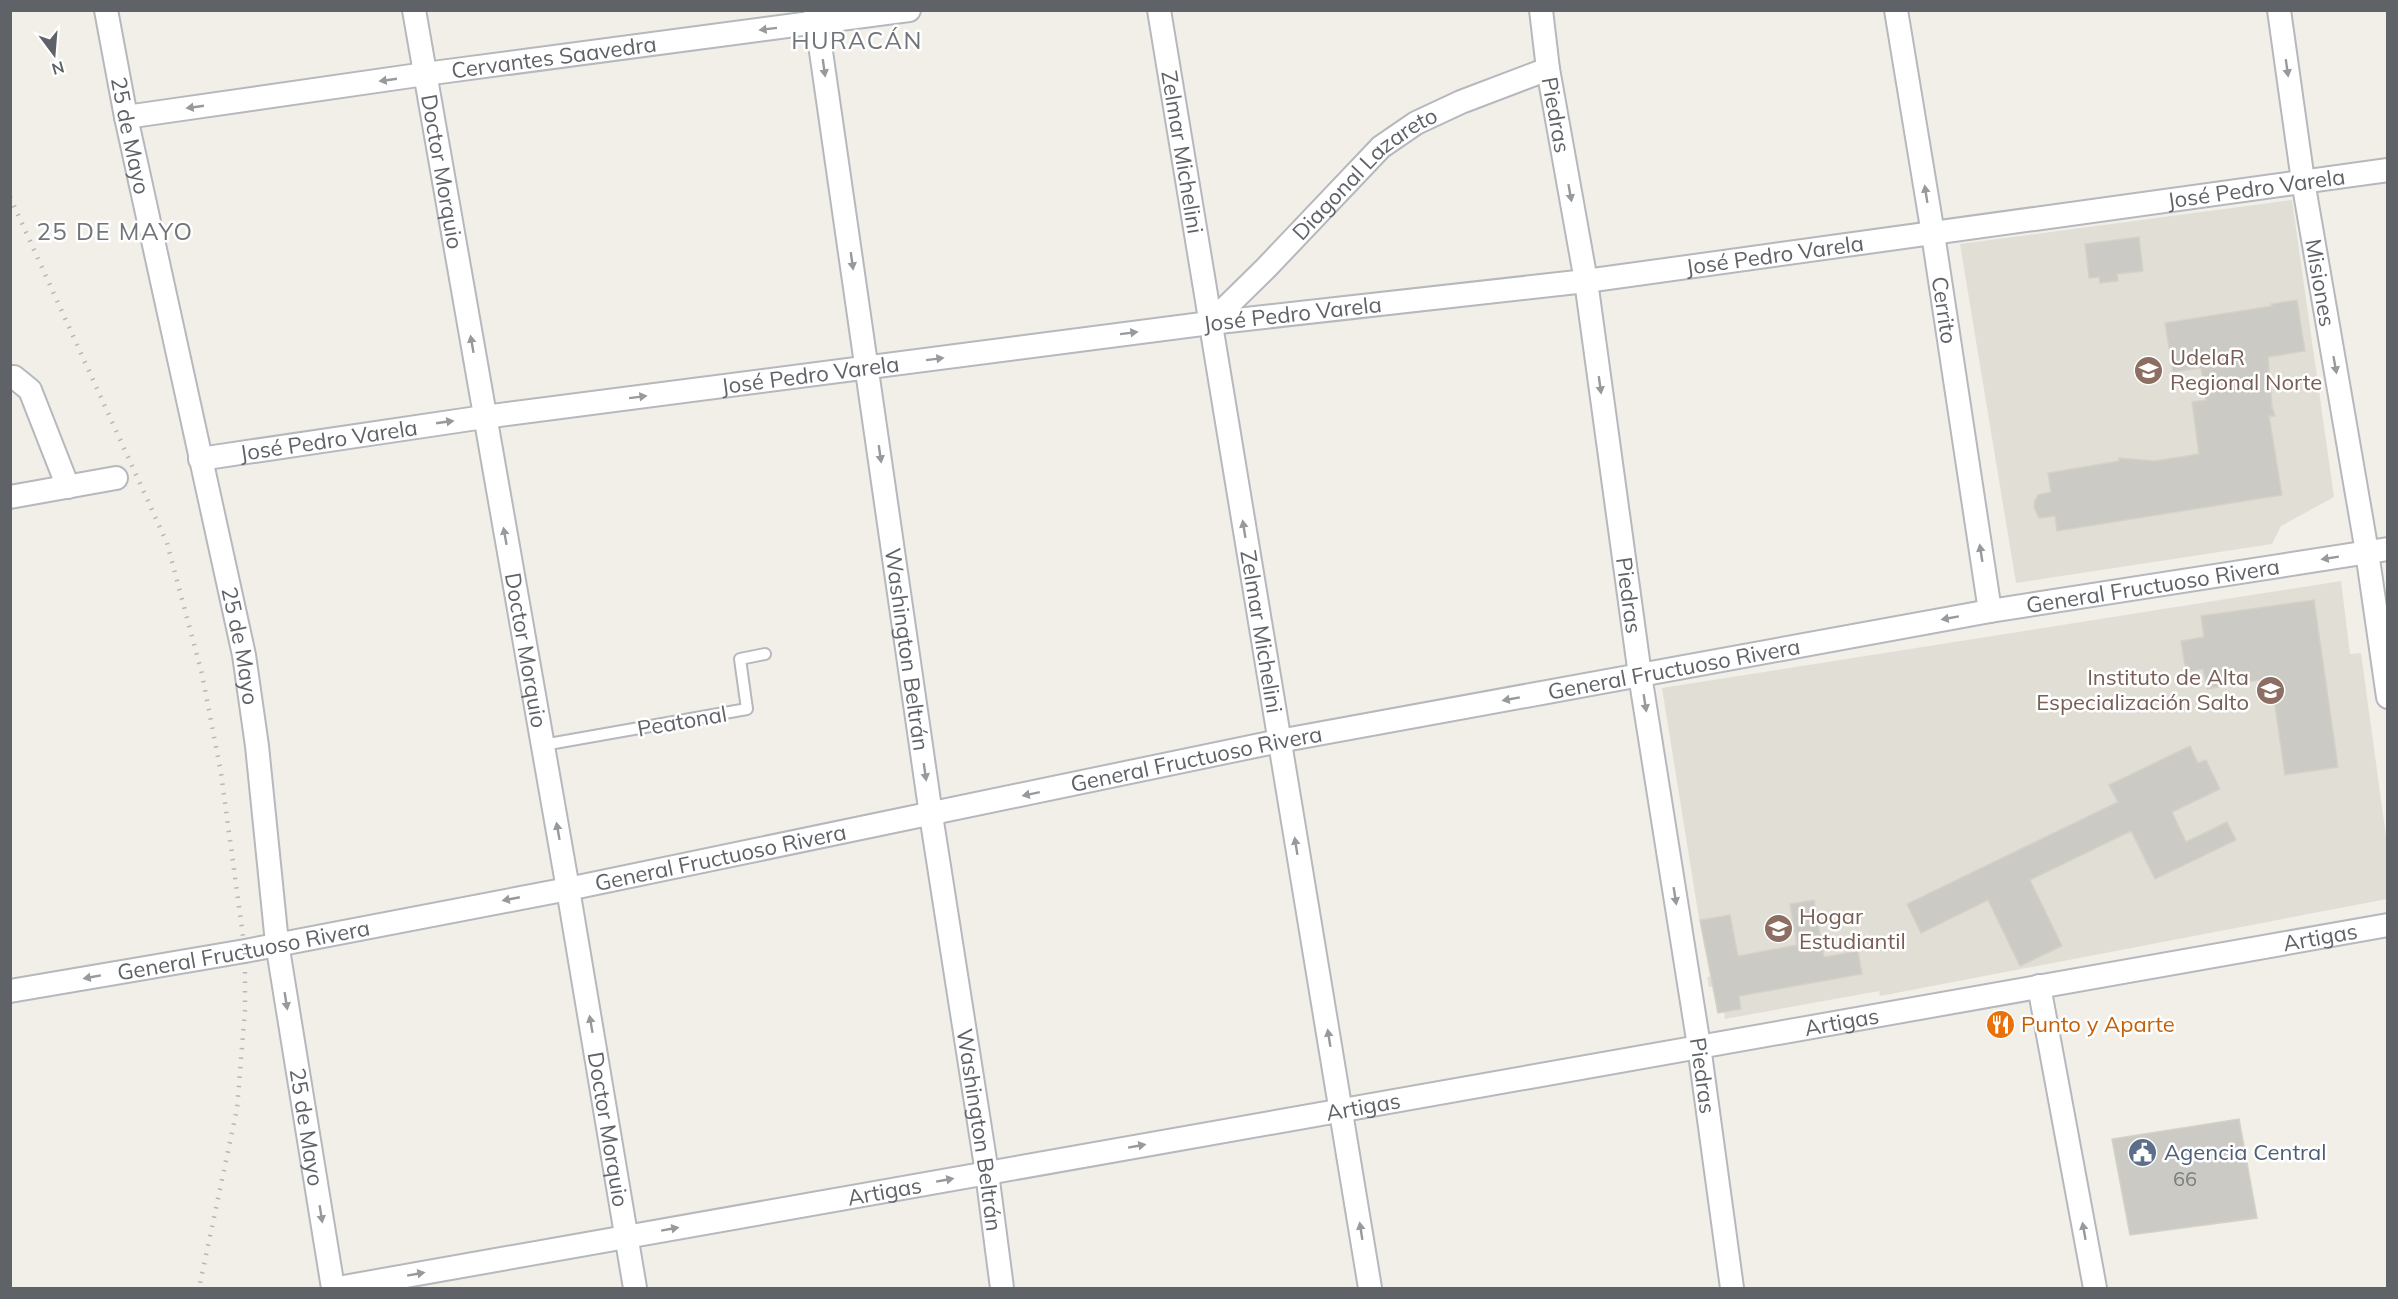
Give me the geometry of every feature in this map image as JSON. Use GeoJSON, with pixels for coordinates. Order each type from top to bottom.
{"type":"FeatureCollection","features":[{"type":"Feature","properties":{"kind":"street","name":"25 de Mayo"},"geometry":{"type":"LineString","coordinates":[[106,10],[126,117],[244,655],[257,746],[277,943],[336,1288]]}},
{"type":"Feature","properties":{"kind":"street","name":"Doctor Morquio"},"geometry":{"type":"LineString","coordinates":[[414,10],[568,888],[635,1288]]}},
{"type":"Feature","properties":{"kind":"street","name":"Cervantes Saavedra"},"geometry":{"type":"LineString","coordinates":[[126,117],[816,17],[909,10]]}},
{"type":"Feature","properties":{"kind":"street","name":"Zelmar Michelini"},"geometry":{"type":"LineString","coordinates":[[1159,10],[1370,1288]]}},
{"type":"Feature","properties":{"kind":"street","name":"Piedras"},"geometry":{"type":"LineString","coordinates":[[1541,10],[1548,69],[1586,281],[1640,675],[1699,1047],[1732,1288]]}},
{"type":"Feature","properties":{"kind":"street","name":"Cerrito"},"geometry":{"type":"LineString","coordinates":[[1896,10],[1933,234],[1990,610]]}},
{"type":"Feature","properties":{"kind":"street","name":"Misiones"},"geometry":{"type":"LineString","coordinates":[[2279,10],[2303,181],[2377,550],[2388,697]]}},
{"type":"Feature","properties":{"kind":"street","name":"Washington Beltrán"},"geometry":{"type":"LineString","coordinates":[[816,17],[931,815],[987,1173],[1002,1288]]}},
{"type":"Feature","properties":{"kind":"street","name":"Diagonal Lazareto"},"geometry":{"type":"LineString","coordinates":[[1210,323],[1266,268],[1381,147],[1416,123],[1434,114],[1548,69]]}},
{"type":"Feature","properties":{"kind":"street","name":"José Pedro Varela"},"geometry":{"type":"LineString","coordinates":[[200,459],[484,417],[1210,323],[1586,281],[2388,170]]}},
{"type":"Feature","properties":{"kind":"street"},"geometry":{"type":"LineString","coordinates":[[10,377],[14,377],[30,390],[68,486]]}},
{"type":"Feature","properties":{"kind":"street"},"geometry":{"type":"LineString","coordinates":[[10,497],[116,478]]}},
{"type":"Feature","properties":{"kind":"street","name":"General Fructuoso Rivera"},"geometry":{"type":"LineString","coordinates":[[10,991],[245,951],[568,888],[931,815],[1279,741],[1990,610],[2377,550]]}},
{"type":"Feature","properties":{"kind":"street","name":"Artigas"},"geometry":{"type":"LineString","coordinates":[[336,1288],[2388,925]]}},
{"type":"Feature","properties":{"kind":"street"},"geometry":{"type":"LineString","coordinates":[[2039,986],[2095,1288]]}},
{"type":"Feature","properties":{"kind":"lane","name":"Peatonal"},"geometry":{"type":"LineString","coordinates":[[543,745],[747,709],[740,659],[765,654]]}},
{"type":"Feature","properties":{"kind":"shaded area","name":"UdelaR Regional Norte"},"geometry":{"type":"Polygon","coordinates":[[[2292,200],[2334,497],[2281,526],[2272,544],[2016,583],[1960,244],[2292,200]]]}},
{"type":"Feature","properties":{"kind":"shaded area"},"geometry":{"type":"Polygon","coordinates":[[[2341,581],[2350,654],[2361,653],[2387,844],[2387,899],[1880,996],[1879,991],[1725,1019],[1724,1012],[1718,1013],[1714,987],[1709,987],[1707,977],[1711,976],[1708,955],[1706,955],[1697,906],[1662,688],[2341,581]]]}},
{"type":"Feature","properties":{"kind":"building"},"geometry":{"type":"Polygon","coordinates":[[[2139,237],[2143,271],[2117,274],[2118,281],[2100,283],[2099,277],[2089,278],[2085,244],[2139,237]]]}},
{"type":"Feature","properties":{"kind":"building"},"geometry":{"type":"Polygon","coordinates":[[[2297,300],[2305,351],[2268,357],[2272,407],[2275,416],[2269,416],[2282,495],[2057,531],[2055,516],[2039,518],[2034,507],[2035,501],[2038,495],[2051,492],[2048,473],[2119,461],[2119,458],[2155,461],[2199,454],[2192,402],[2206,400],[2201,368],[2173,372],[2165,323],[2297,300]]]}},
{"type":"Feature","properties":{"kind":"building"},"geometry":{"type":"Polygon","coordinates":[[[2314,600],[2338,767],[2285,775],[2271,678],[2207,689],[2203,669],[2186,672],[2181,641],[2204,637],[2201,616],[2314,600]]]}},
{"type":"Feature","properties":{"kind":"building"},"geometry":{"type":"Polygon","coordinates":[[[2190,746],[2198,763],[2206,760],[2220,789],[2172,812],[2186,842],[2227,822],[2236,840],[2155,879],[2131,831],[2030,880],[2062,946],[2020,966],[1988,900],[1921,933],[1907,904],[2118,802],[2109,785],[2190,746]]]}},
{"type":"Feature","properties":{"kind":"building"},"geometry":{"type":"Polygon","coordinates":[[[1814,900],[1824,957],[1858,951],[1862,974],[1739,996],[1741,1009],[1718,1013],[1700,920],[1730,915],[1738,956],[1797,945],[1790,904],[1814,900]]]}},
{"type":"Feature","properties":{"kind":"building"},"geometry":{"type":"Polygon","coordinates":[[[2239,1119],[2257,1218],[2130,1235],[2112,1139],[2239,1119]]]}},
{"type":"Feature","properties":{"kind":"railway"},"geometry":{"type":"LineString","coordinates":[[10,197],[167,543],[202,674],[221,773],[245,951],[245,1010],[237,1109],[199,1288]]}},
{"type":"Feature","properties":{"kind":"place","name":"UdelaR Regional Norte"},"geometry":{"type":"Point","coordinates":[2149,370]}},
{"type":"Feature","properties":{"kind":"place","name":"Instituto de Alta Especialización Salto"},"geometry":{"type":"Point","coordinates":[2270,690]}},
{"type":"Feature","properties":{"kind":"place","name":"Hogar Estudiantil"},"geometry":{"type":"Point","coordinates":[1778,929]}},
{"type":"Feature","properties":{"kind":"place","name":"Punto y Aparte"},"geometry":{"type":"Point","coordinates":[2000,1024]}},
{"type":"Feature","properties":{"kind":"place","name":"Agencia Central"},"geometry":{"type":"Point","coordinates":[2143,1152]}},
{"type":"Feature","properties":{"kind":"district","name":"HURACÁN"},"geometry":{"type":"Point","coordinates":[857,41]}},
{"type":"Feature","properties":{"kind":"district","name":"25 DE MAYO"},"geometry":{"type":"Point","coordinates":[115,232]}}]}
